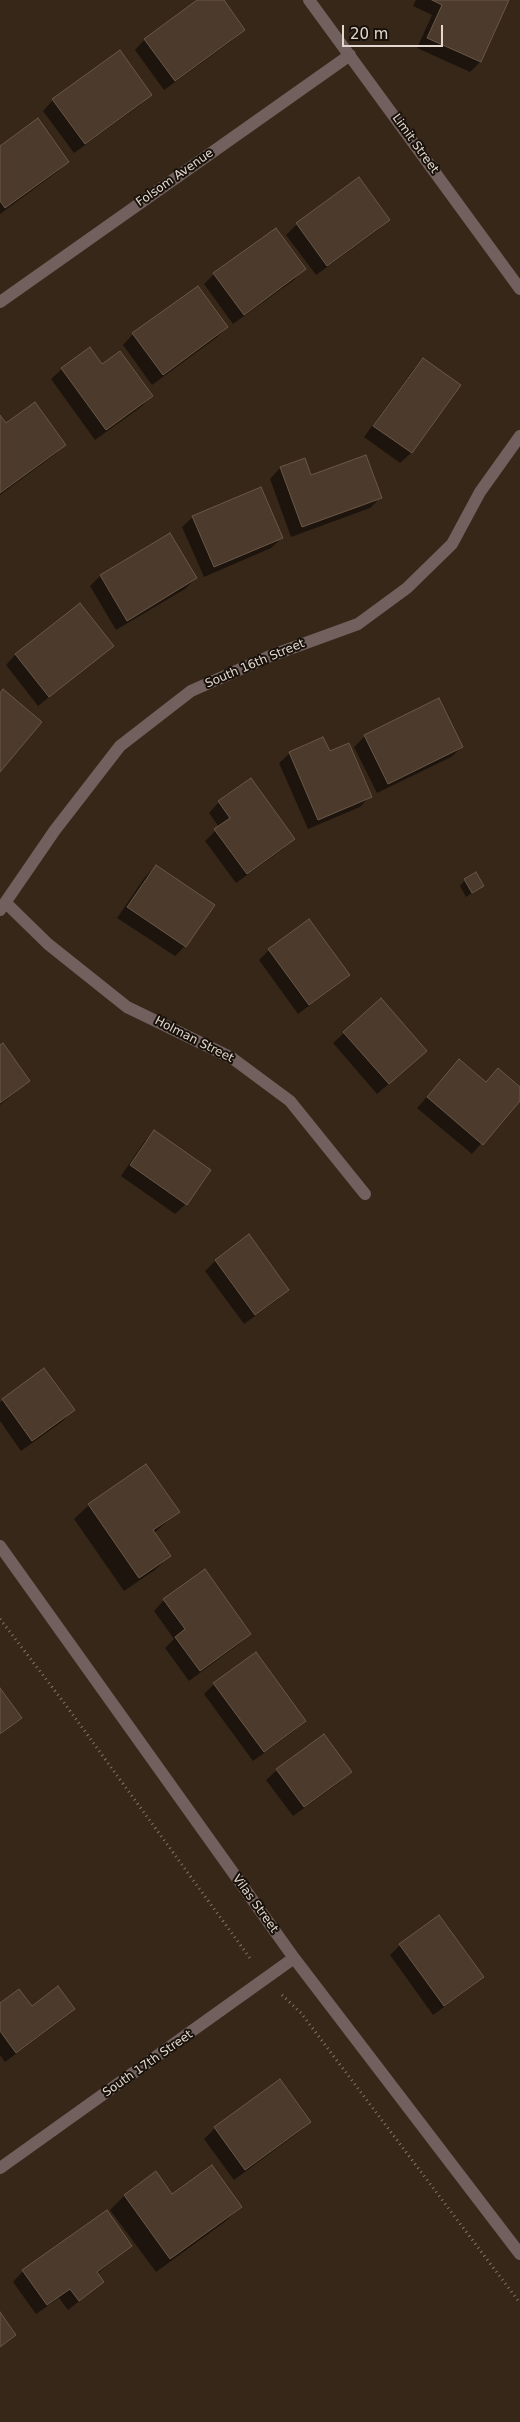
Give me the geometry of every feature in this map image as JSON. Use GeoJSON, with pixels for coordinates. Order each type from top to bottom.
{"type":"FeatureCollection","features":[{"type":"Feature","properties":{"kind":"street","name":"Limit Street"},"geometry":{"type":"LineString","coordinates":[[309,0],[520,289]]}},
{"type":"Feature","properties":{"kind":"street","name":"Folsom Avenue"},"geometry":{"type":"LineString","coordinates":[[0,302],[350,55]]}},
{"type":"Feature","properties":{"kind":"street","name":"South 16th Street"},"geometry":{"type":"LineString","coordinates":[[3,906],[55,830],[120,746],[191,691],[270,656],[358,624],[408,588],[452,544],[480,492],[520,436]]}},
{"type":"Feature","properties":{"kind":"street","name":"Holman Street"},"geometry":{"type":"LineString","coordinates":[[3,906],[127,1006],[232,1058],[290,1101],[365,1194]]}},
{"type":"Feature","properties":{"kind":"street","name":"Vilas Street"},"geometry":{"type":"LineString","coordinates":[[0,1548],[294,1958],[520,2254]]}},
{"type":"Feature","properties":{"kind":"street","name":"South 17th Street"},"geometry":{"type":"LineString","coordinates":[[0,2168],[294,1958]]}},
{"type":"Feature","properties":{"kind":"building"},"geometry":{"type":"Polygon","coordinates":[[[197,0],[224,0],[245,30],[175,81],[144,39],[197,0]]]}},
{"type":"Feature","properties":{"kind":"building"},"geometry":{"type":"Polygon","coordinates":[[[432,0],[509,0],[481,62],[427,38],[442,5],[432,0]]]}},
{"type":"Feature","properties":{"kind":"building"},"geometry":{"type":"Polygon","coordinates":[[[120,50],[152,95],[85,144],[52,99],[120,50]]]}},
{"type":"Feature","properties":{"kind":"building"},"geometry":{"type":"Polygon","coordinates":[[[38,118],[69,162],[5,208],[0,201],[0,146],[38,118]]]}},
{"type":"Feature","properties":{"kind":"building"},"geometry":{"type":"Polygon","coordinates":[[[359,177],[390,220],[327,266],[296,223],[359,177]]]}},
{"type":"Feature","properties":{"kind":"building"},"geometry":{"type":"Polygon","coordinates":[[[276,228],[306,269],[244,315],[213,273],[276,228]]]}},
{"type":"Feature","properties":{"kind":"building"},"geometry":{"type":"Polygon","coordinates":[[[198,286],[228,327],[163,375],[132,333],[198,286]]]}},
{"type":"Feature","properties":{"kind":"building"},"geometry":{"type":"Polygon","coordinates":[[[90,347],[102,364],[120,351],[153,396],[106,430],[61,368],[90,347]]]}},
{"type":"Feature","properties":{"kind":"building"},"geometry":{"type":"Polygon","coordinates":[[[423,358],[461,385],[412,453],[373,426],[423,358]]]}},
{"type":"Feature","properties":{"kind":"building"},"geometry":{"type":"Polygon","coordinates":[[[35,402],[66,445],[0,493],[0,415],[6,423],[35,402]]]}},
{"type":"Feature","properties":{"kind":"building"},"geometry":{"type":"Polygon","coordinates":[[[366,455],[382,498],[302,527],[280,467],[305,458],[311,475],[366,455]]]}},
{"type":"Feature","properties":{"kind":"building"},"geometry":{"type":"Polygon","coordinates":[[[261,487],[283,538],[214,567],[192,516],[261,487]]]}},
{"type":"Feature","properties":{"kind":"building"},"geometry":{"type":"Polygon","coordinates":[[[170,533],[197,578],[127,621],[100,575],[170,533]]]}},
{"type":"Feature","properties":{"kind":"building"},"geometry":{"type":"Polygon","coordinates":[[[80,603],[114,646],[49,697],[15,654],[80,603]]]}},
{"type":"Feature","properties":{"kind":"building"},"geometry":{"type":"Polygon","coordinates":[[[3,689],[42,722],[0,772],[0,693],[3,689]]]}},
{"type":"Feature","properties":{"kind":"building"},"geometry":{"type":"Polygon","coordinates":[[[439,698],[463,747],[388,784],[364,735],[439,698]]]}},
{"type":"Feature","properties":{"kind":"building"},"geometry":{"type":"Polygon","coordinates":[[[323,737],[330,751],[349,743],[372,797],[318,820],[289,752],[323,737]]]}},
{"type":"Feature","properties":{"kind":"building"},"geometry":{"type":"Polygon","coordinates":[[[251,778],[295,839],[247,874],[214,829],[230,818],[218,801],[251,778]]]}},
{"type":"Feature","properties":{"kind":"building"},"geometry":{"type":"Polygon","coordinates":[[[156,865],[215,905],[186,947],[127,907],[156,865]]]}},
{"type":"Feature","properties":{"kind":"building"},"geometry":{"type":"Polygon","coordinates":[[[476,872],[484,886],[472,893],[464,879],[476,872]]]}},
{"type":"Feature","properties":{"kind":"building"},"geometry":{"type":"Polygon","coordinates":[[[309,919],[350,975],[309,1005],[268,949],[309,919]]]}},
{"type":"Feature","properties":{"kind":"building"},"geometry":{"type":"Polygon","coordinates":[[[381,998],[427,1051],[389,1084],[343,1032],[381,998]]]}},
{"type":"Feature","properties":{"kind":"building"},"geometry":{"type":"Polygon","coordinates":[[[3,1043],[30,1081],[0,1103],[0,1045],[3,1043]]]}},
{"type":"Feature","properties":{"kind":"building"},"geometry":{"type":"Polygon","coordinates":[[[459,1059],[486,1082],[498,1068],[520,1087],[520,1101],[483,1145],[427,1097],[459,1059]]]}},
{"type":"Feature","properties":{"kind":"building"},"geometry":{"type":"Polygon","coordinates":[[[154,1130],[211,1170],[187,1205],[130,1165],[154,1130]]]}},
{"type":"Feature","properties":{"kind":"building"},"geometry":{"type":"Polygon","coordinates":[[[249,1234],[289,1290],[255,1315],[215,1260],[249,1234]]]}},
{"type":"Feature","properties":{"kind":"building"},"geometry":{"type":"Polygon","coordinates":[[[44,1368],[75,1410],[32,1441],[2,1399],[44,1368]]]}},
{"type":"Feature","properties":{"kind":"building"},"geometry":{"type":"Polygon","coordinates":[[[146,1464],[180,1512],[153,1530],[171,1556],[139,1578],[88,1504],[146,1464]]]}},
{"type":"Feature","properties":{"kind":"building"},"geometry":{"type":"Polygon","coordinates":[[[205,1569],[251,1634],[200,1671],[175,1637],[185,1629],[163,1599],[205,1569]]]}},
{"type":"Feature","properties":{"kind":"building"},"geometry":{"type":"Polygon","coordinates":[[[256,1652],[306,1721],[264,1752],[213,1683],[256,1652]]]}},
{"type":"Feature","properties":{"kind":"building"},"geometry":{"type":"Polygon","coordinates":[[[0,1688],[22,1718],[0,1734],[0,1688]]]}},
{"type":"Feature","properties":{"kind":"building"},"geometry":{"type":"Polygon","coordinates":[[[324,1734],[352,1772],[304,1807],[276,1769],[324,1734]]]}},
{"type":"Feature","properties":{"kind":"building"},"geometry":{"type":"Polygon","coordinates":[[[439,1915],[484,1977],[444,2006],[399,1944],[439,1915]]]}},
{"type":"Feature","properties":{"kind":"building"},"geometry":{"type":"Polygon","coordinates":[[[58,1986],[75,2009],[16,2053],[0,2031],[0,2003],[19,1989],[32,2006],[58,1986]]]}},
{"type":"Feature","properties":{"kind":"building"},"geometry":{"type":"Polygon","coordinates":[[[280,2079],[311,2122],[245,2170],[214,2127],[280,2079]]]}},
{"type":"Feature","properties":{"kind":"building"},"geometry":{"type":"Polygon","coordinates":[[[212,2165],[242,2207],[170,2259],[124,2195],[156,2171],[172,2194],[212,2165]]]}},
{"type":"Feature","properties":{"kind":"building"},"geometry":{"type":"Polygon","coordinates":[[[107,2210],[132,2246],[97,2272],[104,2282],[79,2301],[70,2289],[47,2305],[22,2270],[107,2210]]]}},
{"type":"Feature","properties":{"kind":"building"},"geometry":{"type":"Polygon","coordinates":[[[0,2312],[16,2335],[0,2347],[0,2312]]]}}]}
